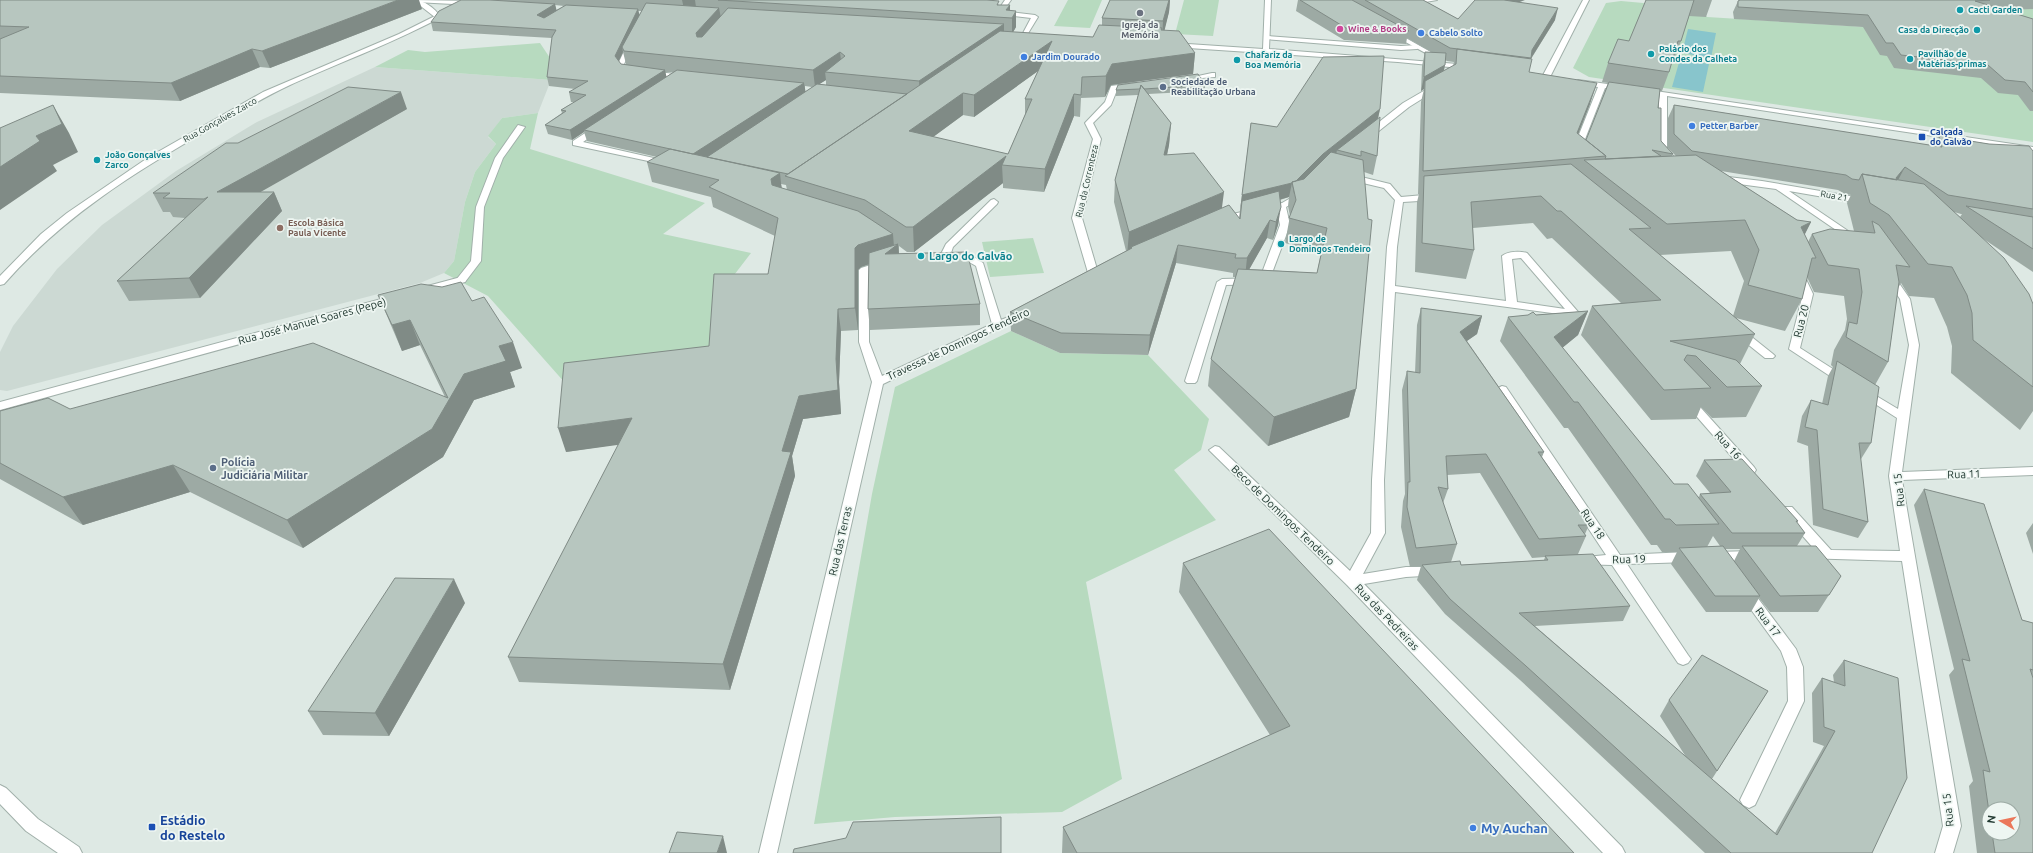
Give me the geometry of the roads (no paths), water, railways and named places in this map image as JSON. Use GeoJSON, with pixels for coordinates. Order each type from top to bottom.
{"type":"FeatureCollection","features":[{"type":"Feature","properties":{"kind":"street"},"geometry":{"type":"LineString","coordinates":[[416,0],[467,3],[480,2]]}},
{"type":"Feature","properties":{"kind":"street"},"geometry":{"type":"LineString","coordinates":[[416,0],[430,9],[438,17]]}},
{"type":"Feature","properties":{"kind":"street"},"geometry":{"type":"LineString","coordinates":[[999,13],[1008,0]]}},
{"type":"Feature","properties":{"kind":"street"},"geometry":{"type":"LineString","coordinates":[[1266,51],[1268,0]]}},
{"type":"Feature","properties":{"kind":"street"},"geometry":{"type":"LineString","coordinates":[[1410,0],[1414,2],[1434,0]]}},
{"type":"Feature","properties":{"kind":"street"},"geometry":{"type":"LineString","coordinates":[[1546,77],[1586,0]]}},
{"type":"Feature","properties":{"kind":"street","name":"Rua Gonçalves Zarco"},"geometry":{"type":"LineString","coordinates":[[1,279],[57,226],[83,205],[114,183],[178,143],[266,95],[417,29],[467,3]]}},
{"type":"Feature","properties":{"kind":"street"},"geometry":{"type":"LineString","coordinates":[[992,12],[1035,17],[1025,34],[1018,38]]}},
{"type":"Feature","properties":{"kind":"street"},"geometry":{"type":"LineString","coordinates":[[1385,28],[1448,67]]}},
{"type":"Feature","properties":{"kind":"street"},"geometry":{"type":"LineString","coordinates":[[1005,41],[1018,38],[1031,38]]}},
{"type":"Feature","properties":{"kind":"street"},"geometry":{"type":"LineString","coordinates":[[1267,38],[1401,48],[1417,47]]}},
{"type":"Feature","properties":{"kind":"street"},"geometry":{"type":"LineString","coordinates":[[634,39],[621,64],[625,70],[694,78]]}},
{"type":"Feature","properties":{"kind":"street"},"geometry":{"type":"LineString","coordinates":[[1168,44],[1448,67],[1478,68]]}},
{"type":"Feature","properties":{"kind":"street"},"geometry":{"type":"LineString","coordinates":[[1198,76],[1212,75]]}},
{"type":"Feature","properties":{"kind":"street"},"geometry":{"type":"LineString","coordinates":[[666,84],[679,76]]}},
{"type":"Feature","properties":{"kind":"street"},"geometry":{"type":"LineString","coordinates":[[1570,80],[2033,149]]}},
{"type":"Feature","properties":{"kind":"street"},"geometry":{"type":"LineString","coordinates":[[1359,143],[1406,105],[1447,81]]}},
{"type":"Feature","properties":{"kind":"street","name":"Rua da Correnteza"},"geometry":{"type":"LineString","coordinates":[[1094,276],[1077,218],[1097,139],[1089,122],[1108,103],[1114,88],[1143,84]]}},
{"type":"Feature","properties":{"kind":"street"},"geometry":{"type":"LineString","coordinates":[[1581,160],[1575,155],[1602,84]]}},
{"type":"Feature","properties":{"kind":"street"},"geometry":{"type":"LineString","coordinates":[[1663,94],[1663,150],[1673,160]]}},
{"type":"Feature","properties":{"kind":"street"},"geometry":{"type":"LineString","coordinates":[[608,122],[576,143],[675,165]]}},
{"type":"Feature","properties":{"kind":"street","name":"Rua José Manuel Soares (Pepe)"},"geometry":{"type":"LineString","coordinates":[[0,406],[461,280],[476,261],[480,207],[499,158],[520,127]]}},
{"type":"Feature","properties":{"kind":"street"},"geometry":{"type":"LineString","coordinates":[[2014,146],[2023,157]]}},
{"type":"Feature","properties":{"kind":"street"},"geometry":{"type":"LineString","coordinates":[[1338,174],[1387,186],[1399,200],[1447,196]]}},
{"type":"Feature","properties":{"kind":"street","name":"Rua 21"},"geometry":{"type":"LineString","coordinates":[[1714,179],[1776,186],[1877,203]]}},
{"type":"Feature","properties":{"kind":"street"},"geometry":{"type":"LineString","coordinates":[[1776,186],[1860,242],[1841,243]]}},
{"type":"Feature","properties":{"kind":"street"},"geometry":{"type":"LineString","coordinates":[[1214,223],[1228,217],[1281,205],[1296,200],[1306,190]]}},
{"type":"Feature","properties":{"kind":"street","name":"Rua das Pedreiras"},"geometry":{"type":"LineString","coordinates":[[1399,200],[1392,247],[1378,480],[1378,533],[1352,580],[1612,851]]}},
{"type":"Feature","properties":{"kind":"street"},"geometry":{"type":"LineString","coordinates":[[945,256],[949,246],[994,202]]}},
{"type":"Feature","properties":{"kind":"street"},"geometry":{"type":"LineString","coordinates":[[1191,381],[1222,282],[1264,281],[1285,225],[1281,205]]}},
{"type":"Feature","properties":{"kind":"street"},"geometry":{"type":"LineString","coordinates":[[932,256],[965,255],[980,265],[998,326]]}},
{"type":"Feature","properties":{"kind":"street"},"geometry":{"type":"LineString","coordinates":[[1390,288],[1512,305],[1574,313],[1524,255],[1507,256],[1512,305]]}},
{"type":"Feature","properties":{"kind":"street"},"geometry":{"type":"LineString","coordinates":[[878,382],[864,342],[864,270],[898,259]]}},
{"type":"Feature","properties":{"kind":"street","name":"Rua 15"},"geometry":{"type":"LineString","coordinates":[[1880,264],[1905,299],[1914,345],[1895,476],[1952,826],[1944,853]]}},
{"type":"Feature","properties":{"kind":"street","name":"Rua 20"},"geometry":{"type":"LineString","coordinates":[[1795,265],[1808,294],[1794,349],[1903,417]]}},
{"type":"Feature","properties":{"kind":"street","name":"Travessa de Domingos Tendeiro"},"geometry":{"type":"LineString","coordinates":[[878,382],[1037,307]]}},
{"type":"Feature","properties":{"kind":"street"},"geometry":{"type":"LineString","coordinates":[[1733,326],[1769,356]]}},
{"type":"Feature","properties":{"kind":"street","name":"Rua das Terras"},"geometry":{"type":"LineString","coordinates":[[768,853],[878,382]]}},
{"type":"Feature","properties":{"kind":"street","name":"Rua 18"},"geometry":{"type":"LineString","coordinates":[[1502,389],[1683,659]]}},
{"type":"Feature","properties":{"kind":"street","name":"Rua 16"},"geometry":{"type":"LineString","coordinates":[[1677,389],[1757,478]]}},
{"type":"Feature","properties":{"kind":"street","name":"Beco de Domingos Tendeiro"},"geometry":{"type":"LineString","coordinates":[[1215,450],[1352,580]]}},
{"type":"Feature","properties":{"kind":"street","name":"Rua 11"},"geometry":{"type":"LineString","coordinates":[[1895,476],[2031,473]]}},
{"type":"Feature","properties":{"kind":"street"},"geometry":{"type":"LineString","coordinates":[[1779,501],[1827,554]]}},
{"type":"Feature","properties":{"kind":"street"},"geometry":{"type":"LineString","coordinates":[[1708,544],[1727,569]]}},
{"type":"Feature","properties":{"kind":"street"},"geometry":{"type":"LineString","coordinates":[[1796,555],[1827,554],[1908,556]]}},
{"type":"Feature","properties":{"kind":"street","name":"Rua 19"},"geometry":{"type":"LineString","coordinates":[[1570,562],[1617,559],[1764,556]]}},
{"type":"Feature","properties":{"kind":"street"},"geometry":{"type":"LineString","coordinates":[[1352,580],[1406,572],[1445,570]]}},
{"type":"Feature","properties":{"kind":"street","name":"Rua 17"},"geometry":{"type":"LineString","coordinates":[[1736,581],[1788,649],[1795,667],[1796,700],[1749,800]]}},
{"type":"Feature","properties":{"kind":"street"},"geometry":{"type":"LineString","coordinates":[[0,793],[32,825],[63,851]]}},
{"type":"Feature","properties":{"kind":"water"},"geometry":{"type":"Polygon","coordinates":[[[1688,29],[1716,33],[1711,58],[1682,53],[1688,29]]]}},
{"type":"Feature","properties":{"kind":"water"},"geometry":{"type":"Polygon","coordinates":[[[1680,59],[1709,64],[1703,92],[1672,87],[1680,59]]]}},
{"type":"Feature","properties":{"kind":"place","name":"Cacti Garden"},"geometry":{"type":"Point","coordinates":[1960,10]}},
{"type":"Feature","properties":{"kind":"place","name":"Igreja da Memória"},"geometry":{"type":"Point","coordinates":[1140,13]}},
{"type":"Feature","properties":{"kind":"place","name":"Wine & Books"},"geometry":{"type":"Point","coordinates":[1340,29]}},
{"type":"Feature","properties":{"kind":"place","name":"Casa da Direcção"},"geometry":{"type":"Point","coordinates":[1977,30]}},
{"type":"Feature","properties":{"kind":"place","name":"Cabelo Solto"},"geometry":{"type":"Point","coordinates":[1421,33]}},
{"type":"Feature","properties":{"kind":"place","name":"Palácio dos Condes da Calheta"},"geometry":{"type":"Point","coordinates":[1651,54]}},
{"type":"Feature","properties":{"kind":"place","name":"Jardim Dourado"},"geometry":{"type":"Point","coordinates":[1024,57]}},
{"type":"Feature","properties":{"kind":"place","name":"Pavilhão de Matérias-primas"},"geometry":{"type":"Point","coordinates":[1910,59]}},
{"type":"Feature","properties":{"kind":"place","name":"Chafariz da Boa Memória"},"geometry":{"type":"Point","coordinates":[1237,60]}},
{"type":"Feature","properties":{"kind":"place","name":"Sociedade de Reabilitação Urbana"},"geometry":{"type":"Point","coordinates":[1163,87]}},
{"type":"Feature","properties":{"kind":"place","name":"Petter Barber"},"geometry":{"type":"Point","coordinates":[1692,126]}},
{"type":"Feature","properties":{"kind":"place","name":"Calçada do Galvão"},"geometry":{"type":"Point","coordinates":[1922,137]}},
{"type":"Feature","properties":{"kind":"place","name":"João Gonçalves Zarco"},"geometry":{"type":"Point","coordinates":[97,160]}},
{"type":"Feature","properties":{"kind":"place","name":"Escola Básica Paula Vicente"},"geometry":{"type":"Point","coordinates":[280,228]}},
{"type":"Feature","properties":{"kind":"place","name":"Largo de Domingos Tendeiro"},"geometry":{"type":"Point","coordinates":[1281,244]}},
{"type":"Feature","properties":{"kind":"place","name":"Largo do Galvão"},"geometry":{"type":"Point","coordinates":[921,256]}},
{"type":"Feature","properties":{"kind":"place","name":"Polícia Judiciária Militar"},"geometry":{"type":"Point","coordinates":[213,468]}},
{"type":"Feature","properties":{"kind":"place","name":"Estádio do Restelo"},"geometry":{"type":"Point","coordinates":[152,827]}},
{"type":"Feature","properties":{"kind":"place","name":"My Auchan"},"geometry":{"type":"Point","coordinates":[1473,828]}}]}
